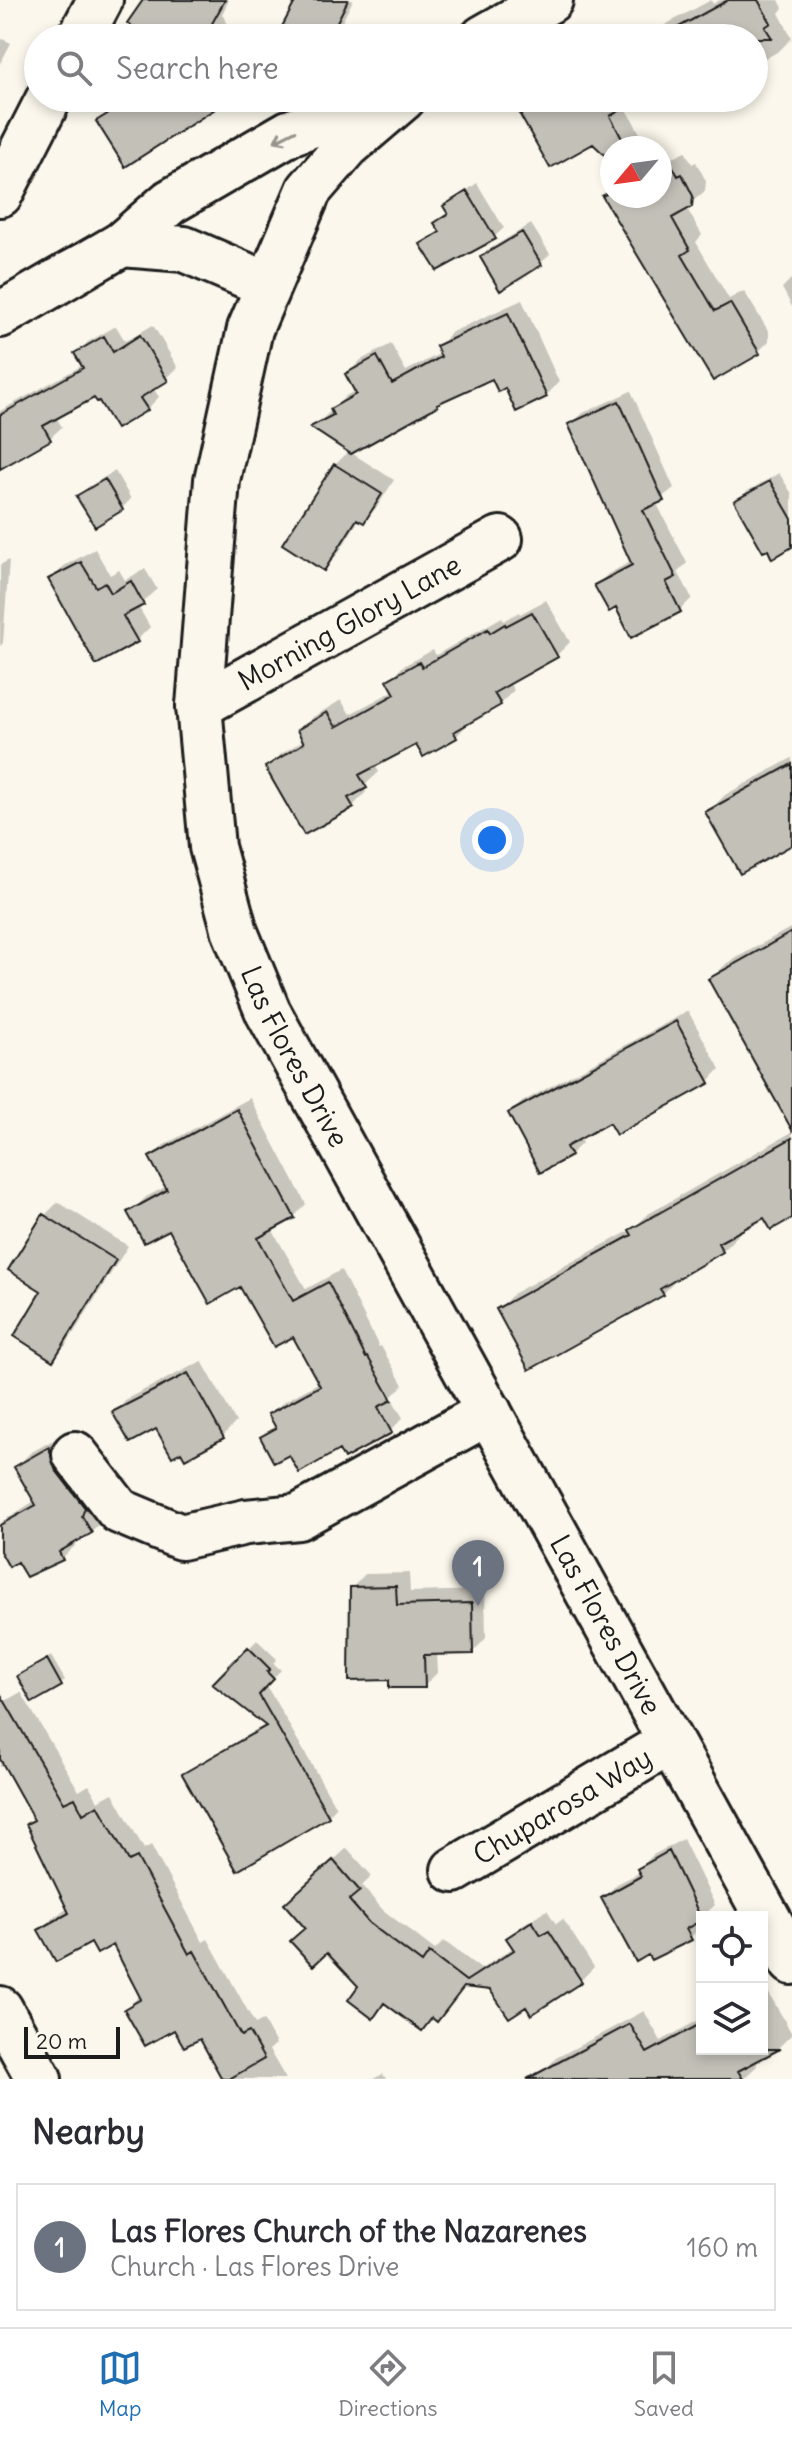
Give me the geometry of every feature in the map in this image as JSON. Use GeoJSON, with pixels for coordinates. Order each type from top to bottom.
{"type":"FeatureCollection","features":[{"type":"Feature","properties":{"kind":"street"},"geometry":{"type":"LineString","coordinates":[[87,24],[100,0]]}},
{"type":"Feature","properties":{"kind":"street"},"geometry":{"type":"LineString","coordinates":[[508,24],[550,0]]}},
{"type":"Feature","properties":{"kind":"street"},"geometry":{"type":"LineString","coordinates":[[0,194],[42,112]]}},
{"type":"Feature","properties":{"kind":"street"},"geometry":{"type":"LineString","coordinates":[[0,315],[122,244],[170,202],[289,133],[346,112]]}},
{"type":"Feature","properties":{"kind":"street","name":"Las Flores Drive"},"geometry":{"type":"LineString","coordinates":[[387,112],[347,146],[309,190],[250,329],[217,480],[199,706],[212,847],[235,932],[263,999],[792,1962]]}},
{"type":"Feature","properties":{"kind":"street"},"geometry":{"type":"LineString","coordinates":[[122,244],[184,249],[268,285]]}},
{"type":"Feature","properties":{"kind":"street","name":"Morning Glory Lane"},"geometry":{"type":"LineString","coordinates":[[199,706],[500,539]]}},
{"type":"Feature","properties":{"kind":"street"},"geometry":{"type":"LineString","coordinates":[[75,1454],[119,1511],[181,1537],[246,1522],[298,1517],[489,1412]]}},
{"type":"Feature","properties":{"kind":"street","name":"Chuparosa Way"},"geometry":{"type":"LineString","coordinates":[[454,1870],[670,1742]]}},
{"type":"Feature","properties":{"kind":"street"},"geometry":{"type":"LineString","coordinates":[[0,2009],[39,2079]]}},
{"type":"Feature","properties":{"kind":"building"},"geometry":{"type":"Polygon","coordinates":[[[143,0],[225,0],[212,24],[127,23],[143,0]]]}},
{"type":"Feature","properties":{"kind":"building"},"geometry":{"type":"Polygon","coordinates":[[[296,0],[348,0],[336,24],[283,24],[296,0]]]}},
{"type":"Feature","properties":{"kind":"building"},"geometry":{"type":"Polygon","coordinates":[[[728,0],[758,0],[771,23],[768,25],[684,24],[728,0]]]}},
{"type":"Feature","properties":{"kind":"building"},"geometry":{"type":"Polygon","coordinates":[[[111,112],[210,112],[125,167],[96,121],[111,112]]]}},
{"type":"Feature","properties":{"kind":"building"},"geometry":{"type":"Polygon","coordinates":[[[525,112],[617,112],[610,116],[621,136],[600,136],[600,151],[593,144],[550,168],[520,115],[525,112]]]}},
{"type":"Feature","properties":{"kind":"building"},"geometry":{"type":"Polygon","coordinates":[[[672,165],[678,176],[682,174],[693,196],[692,207],[672,218],[690,250],[682,255],[715,311],[730,303],[760,354],[713,381],[609,208],[672,208],[672,165]]]}},
{"type":"Feature","properties":{"kind":"building"},"geometry":{"type":"Polygon","coordinates":[[[467,191],[496,239],[437,271],[420,244],[440,232],[434,223],[448,214],[443,206],[467,191]]]}},
{"type":"Feature","properties":{"kind":"building"},"geometry":{"type":"Polygon","coordinates":[[[522,232],[542,265],[500,291],[480,257],[522,232]]]}},
{"type":"Feature","properties":{"kind":"building"},"geometry":{"type":"Polygon","coordinates":[[[508,313],[547,397],[516,412],[505,388],[498,392],[492,379],[437,404],[351,454],[310,427],[333,415],[330,409],[356,394],[345,374],[377,356],[392,384],[441,357],[436,346],[508,313]]]}},
{"type":"Feature","properties":{"kind":"building"},"geometry":{"type":"Polygon","coordinates":[[[140,335],[168,381],[140,398],[148,410],[116,429],[94,398],[43,426],[51,440],[0,469],[0,415],[83,368],[74,353],[104,336],[113,352],[140,335]]]}},
{"type":"Feature","properties":{"kind":"building"},"geometry":{"type":"Polygon","coordinates":[[[619,401],[664,501],[643,510],[676,577],[666,582],[681,612],[631,638],[616,608],[609,612],[594,585],[632,565],[568,424],[619,401]]]}},
{"type":"Feature","properties":{"kind":"building"},"geometry":{"type":"Polygon","coordinates":[[[334,464],[382,494],[364,523],[357,519],[324,571],[282,544],[334,464]]]}},
{"type":"Feature","properties":{"kind":"building"},"geometry":{"type":"Polygon","coordinates":[[[105,479],[123,510],[95,527],[76,496],[105,479]]]}},
{"type":"Feature","properties":{"kind":"building"},"geometry":{"type":"Polygon","coordinates":[[[770,481],[792,519],[792,547],[772,559],[768,550],[763,552],[734,501],[770,481]]]}},
{"type":"Feature","properties":{"kind":"building"},"geometry":{"type":"Polygon","coordinates":[[[81,562],[96,587],[105,582],[111,593],[131,581],[144,605],[123,616],[138,642],[96,665],[48,579],[81,562]]]}},
{"type":"Feature","properties":{"kind":"building"},"geometry":{"type":"Polygon","coordinates":[[[532,612],[558,657],[494,693],[501,705],[454,732],[457,738],[423,757],[416,745],[359,775],[367,788],[348,798],[354,808],[304,835],[265,767],[304,743],[297,730],[327,712],[336,727],[395,694],[387,680],[419,662],[422,667],[488,629],[490,633],[532,612]]]}},
{"type":"Feature","properties":{"kind":"building"},"geometry":{"type":"Polygon","coordinates":[[[792,764],[792,845],[740,874],[705,812],[792,764]]]}},
{"type":"Feature","properties":{"kind":"building"},"geometry":{"type":"Polygon","coordinates":[[[792,932],[792,1130],[708,979],[792,932]]]}},
{"type":"Feature","properties":{"kind":"building"},"geometry":{"type":"Polygon","coordinates":[[[676,1021],[710,1083],[616,1135],[609,1123],[566,1147],[571,1156],[540,1173],[508,1113],[676,1021]]]}},
{"type":"Feature","properties":{"kind":"building"},"geometry":{"type":"Polygon","coordinates":[[[237,1109],[295,1218],[258,1238],[293,1301],[328,1282],[366,1358],[392,1400],[378,1407],[392,1433],[344,1459],[339,1450],[299,1473],[289,1455],[274,1463],[260,1437],[276,1428],[268,1414],[320,1386],[293,1337],[274,1347],[240,1287],[210,1304],[169,1230],[144,1243],[127,1212],[167,1190],[149,1157],[237,1109]]]}},
{"type":"Feature","properties":{"kind":"building"},"geometry":{"type":"Polygon","coordinates":[[[792,1138],[792,1218],[771,1230],[764,1218],[718,1243],[723,1252],[660,1289],[664,1295],[529,1370],[496,1309],[632,1235],[629,1230],[792,1138]]]}},
{"type":"Feature","properties":{"kind":"building"},"geometry":{"type":"Polygon","coordinates":[[[43,1214],[116,1260],[53,1361],[14,1336],[41,1291],[8,1270],[43,1214]]]}},
{"type":"Feature","properties":{"kind":"building"},"geometry":{"type":"Polygon","coordinates":[[[188,1373],[224,1438],[185,1459],[181,1452],[172,1457],[156,1429],[130,1443],[112,1412],[188,1373]]]}},
{"type":"Feature","properties":{"kind":"building"},"geometry":{"type":"Polygon","coordinates":[[[49,1447],[55,1469],[85,1508],[82,1516],[92,1533],[59,1552],[63,1560],[26,1577],[17,1562],[9,1567],[0,1551],[0,1525],[36,1505],[14,1467],[49,1447]]]}},
{"type":"Feature","properties":{"kind":"building"},"geometry":{"type":"Polygon","coordinates":[[[396,1586],[397,1605],[472,1603],[473,1654],[424,1655],[425,1688],[389,1688],[389,1680],[349,1681],[350,1587],[396,1586]]]}},
{"type":"Feature","properties":{"kind":"building"},"geometry":{"type":"Polygon","coordinates":[[[248,1647],[270,1669],[267,1672],[274,1679],[259,1695],[329,1817],[237,1871],[182,1774],[266,1726],[212,1684],[248,1647]]]}},
{"type":"Feature","properties":{"kind":"building"},"geometry":{"type":"Polygon","coordinates":[[[47,1659],[62,1686],[32,1703],[17,1676],[47,1659]]]}},
{"type":"Feature","properties":{"kind":"building"},"geometry":{"type":"Polygon","coordinates":[[[0,1693],[64,1803],[75,1798],[83,1814],[98,1805],[129,1861],[137,1857],[189,1954],[194,1951],[241,2036],[249,2032],[264,2059],[229,2079],[222,2079],[200,2039],[184,2047],[174,2030],[145,2046],[124,2009],[141,1999],[113,1945],[97,1954],[91,1943],[56,1962],[38,1930],[69,1913],[26,1824],[34,1820],[0,1759],[0,1693]]]}},
{"type":"Feature","properties":{"kind":"building"},"geometry":{"type":"Polygon","coordinates":[[[669,1851],[698,1911],[696,1923],[686,1929],[692,1940],[651,1960],[648,1955],[636,1962],[601,1898],[641,1876],[637,1869],[669,1851]]]}},
{"type":"Feature","properties":{"kind":"building"},"geometry":{"type":"Polygon","coordinates":[[[333,1860],[360,1891],[349,1900],[369,1923],[422,1963],[429,1953],[466,1981],[514,1950],[506,1938],[532,1921],[541,1935],[549,1931],[582,1982],[531,2015],[526,2007],[509,2018],[490,1990],[464,1987],[437,2022],[432,2018],[422,2031],[384,2003],[373,2019],[348,2000],[358,1986],[327,1953],[313,1966],[290,1941],[305,1928],[284,1904],[333,1860]]]}},
{"type":"Feature","properties":{"kind":"building"},"geometry":{"type":"Polygon","coordinates":[[[630,2024],[647,2053],[696,2026],[696,2055],[768,2055],[768,2049],[780,2049],[738,2071],[743,2079],[527,2079],[630,2024]]]}},
{"type":"Feature","properties":{"kind":"place","name":"Las Flores Church of the Nazarenes"},"geometry":{"type":"Point","coordinates":[478,1606]}}]}
